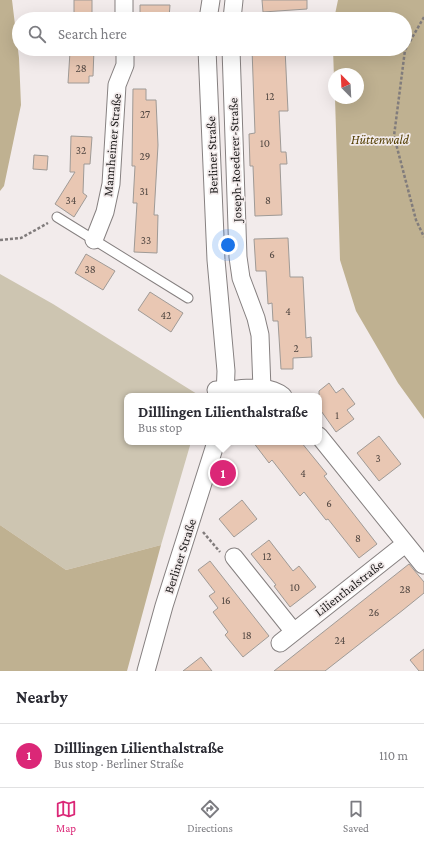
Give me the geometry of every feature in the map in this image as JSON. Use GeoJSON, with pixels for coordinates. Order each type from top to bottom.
{"type":"FeatureCollection","features":[{"type":"Feature","properties":{"kind":"street"},"geometry":{"type":"LineString","coordinates":[[124,0],[124,12]]}},
{"type":"Feature","properties":{"kind":"street"},"geometry":{"type":"LineString","coordinates":[[209,12],[211,0]]}},
{"type":"Feature","properties":{"kind":"street"},"geometry":{"type":"LineString","coordinates":[[233,12],[234,0]]}},
{"type":"Feature","properties":{"kind":"street","name":"Mannheimer Straße"},"geometry":{"type":"LineString","coordinates":[[94,240],[105,212],[111,184],[117,85],[125,65],[125,56]]}},
{"type":"Feature","properties":{"kind":"street","name":"Berliner Straße"},"geometry":{"type":"LineString","coordinates":[[207,56],[220,393]]}},
{"type":"Feature","properties":{"kind":"street","name":"Joseph-Roederer-Straße"},"geometry":{"type":"LineString","coordinates":[[231,56],[238,257],[242,278],[256,318],[260,336],[262,388]]}},
{"type":"Feature","properties":{"kind":"street"},"geometry":{"type":"LineString","coordinates":[[220,393],[262,388],[278,393]]}},
{"type":"Feature","properties":{"kind":"street"},"geometry":{"type":"LineString","coordinates":[[322,440],[423,565]]}},
{"type":"Feature","properties":{"kind":"street","name":"Berliner Straße"},"geometry":{"type":"LineString","coordinates":[[136,671],[155,603],[204,445]]}},
{"type":"Feature","properties":{"kind":"street","name":"Berliner Straße"},"geometry":{"type":"LineString","coordinates":[[146,671],[164,606],[215,445]]}},
{"type":"Feature","properties":{"kind":"street","name":"Lilienthalstraße"},"geometry":{"type":"LineString","coordinates":[[280,643],[405,544]]}},
{"type":"Feature","properties":{"kind":"street"},"geometry":{"type":"LineString","coordinates":[[234,557],[294,632]]}},
{"type":"Feature","properties":{"kind":"lane"},"geometry":{"type":"LineString","coordinates":[[57,217],[188,298]]}},
{"type":"Feature","properties":{"kind":"path"},"geometry":{"type":"LineString","coordinates":[[412,38],[424,17]]}},
{"type":"Feature","properties":{"kind":"path"},"geometry":{"type":"LineString","coordinates":[[404,56],[394,136],[416,220],[424,237]]}},
{"type":"Feature","properties":{"kind":"path"},"geometry":{"type":"LineString","coordinates":[[0,240],[21,238],[57,217]]}},
{"type":"Feature","properties":{"kind":"path"},"geometry":{"type":"LineString","coordinates":[[192,520],[224,557],[234,557]]}},
{"type":"Feature","properties":{"kind":"shaded area"},"geometry":{"type":"Polygon","coordinates":[[[0,274],[53,304],[195,393],[124,393],[124,445],[190,445],[161,545],[66,570],[0,525],[0,274]]]}},
{"type":"Feature","properties":{"kind":"green space"},"geometry":{"type":"Polygon","coordinates":[[[0,0],[12,0],[13,12],[12,12],[12,56],[19,56],[21,105],[4,186],[0,191],[0,0]]]}},
{"type":"Feature","properties":{"kind":"green space","name":"Hüttenwald"},"geometry":{"type":"Polygon","coordinates":[[[338,0],[424,0],[424,419],[398,383],[356,311],[340,260],[335,104],[364,104],[364,68],[334,68],[333,56],[412,56],[412,12],[335,12],[338,0]]]}},
{"type":"Feature","properties":{"kind":"green space"},"geometry":{"type":"Polygon","coordinates":[[[0,525],[66,570],[161,545],[127,671],[0,671],[0,525]]]}},
{"type":"Feature","properties":{"kind":"building"},"geometry":{"type":"Polygon","coordinates":[[[74,0],[92,0],[92,12],[74,12],[74,0]]]}},
{"type":"Feature","properties":{"kind":"building"},"geometry":{"type":"Polygon","coordinates":[[[262,0],[307,0],[307,9],[263,12],[262,0]]]}},
{"type":"Feature","properties":{"kind":"building"},"geometry":{"type":"Polygon","coordinates":[[[140,5],[170,5],[169,12],[140,12],[140,5]]]}},
{"type":"Feature","properties":{"kind":"building"},"geometry":{"type":"Polygon","coordinates":[[[70,56],[94,56],[93,76],[89,76],[89,83],[68,83],[70,56]]]}},
{"type":"Feature","properties":{"kind":"building"},"geometry":{"type":"Polygon","coordinates":[[[252,56],[285,56],[288,111],[279,111],[281,152],[286,152],[287,164],[280,164],[282,215],[255,216],[253,166],[250,166],[249,134],[255,133],[252,56]]]}},
{"type":"Feature","properties":{"kind":"building"},"geometry":{"type":"Polygon","coordinates":[[[133,89],[146,89],[146,100],[156,100],[158,145],[154,215],[158,215],[157,253],[134,252],[137,203],[133,203],[135,166],[132,166],[133,89]]]}},
{"type":"Feature","properties":{"kind":"building"},"geometry":{"type":"Polygon","coordinates":[[[71,136],[92,137],[90,164],[84,164],[83,193],[87,196],[74,217],[55,204],[75,172],[70,172],[71,136]]]}},
{"type":"Feature","properties":{"kind":"building"},"geometry":{"type":"Polygon","coordinates":[[[34,155],[48,156],[47,170],[33,169],[34,155]]]}},
{"type":"Feature","properties":{"kind":"building"},"geometry":{"type":"Polygon","coordinates":[[[288,238],[290,277],[303,277],[306,338],[311,337],[312,357],[293,358],[293,369],[281,369],[278,321],[273,321],[272,303],[268,304],[266,271],[256,271],[254,239],[288,238]]]}},
{"type":"Feature","properties":{"kind":"building"},"geometry":{"type":"Polygon","coordinates":[[[86,254],[115,271],[103,290],[75,273],[86,254]]]}},
{"type":"Feature","properties":{"kind":"building"},"geometry":{"type":"Polygon","coordinates":[[[150,292],[183,313],[171,332],[138,310],[150,292]]]}},
{"type":"Feature","properties":{"kind":"building"},"geometry":{"type":"Polygon","coordinates":[[[329,383],[336,393],[343,388],[355,404],[347,410],[354,419],[336,432],[322,412],[322,393],[319,393],[319,391],[329,383]]]}},
{"type":"Feature","properties":{"kind":"building"},"geometry":{"type":"Polygon","coordinates":[[[379,436],[401,464],[379,481],[357,453],[379,436]]]}},
{"type":"Feature","properties":{"kind":"building"},"geometry":{"type":"Polygon","coordinates":[[[255,445],[303,445],[327,474],[324,476],[377,544],[359,558],[304,492],[300,496],[272,460],[269,463],[255,445]]]}},
{"type":"Feature","properties":{"kind":"building"},"geometry":{"type":"Polygon","coordinates":[[[242,500],[257,519],[234,537],[219,519],[242,500]]]}},
{"type":"Feature","properties":{"kind":"building"},"geometry":{"type":"Polygon","coordinates":[[[269,540],[293,571],[299,566],[316,587],[290,607],[274,586],[276,585],[251,554],[269,540]]]}},
{"type":"Feature","properties":{"kind":"building"},"geometry":{"type":"Polygon","coordinates":[[[210,561],[269,636],[243,657],[225,635],[228,632],[213,612],[218,608],[209,596],[215,592],[198,570],[210,561]]]}},
{"type":"Feature","properties":{"kind":"building"},"geometry":{"type":"Polygon","coordinates":[[[409,564],[424,582],[424,593],[403,610],[325,671],[274,671],[409,564]]]}},
{"type":"Feature","properties":{"kind":"building"},"geometry":{"type":"Polygon","coordinates":[[[424,649],[424,671],[419,671],[410,660],[424,649]]]}},
{"type":"Feature","properties":{"kind":"building"},"geometry":{"type":"Polygon","coordinates":[[[201,657],[212,671],[183,671],[201,657]]]}},
{"type":"Feature","properties":{"kind":"place","name":"Dilllingen Lilienthalstraße"},"geometry":{"type":"Point","coordinates":[223,473]}}]}
